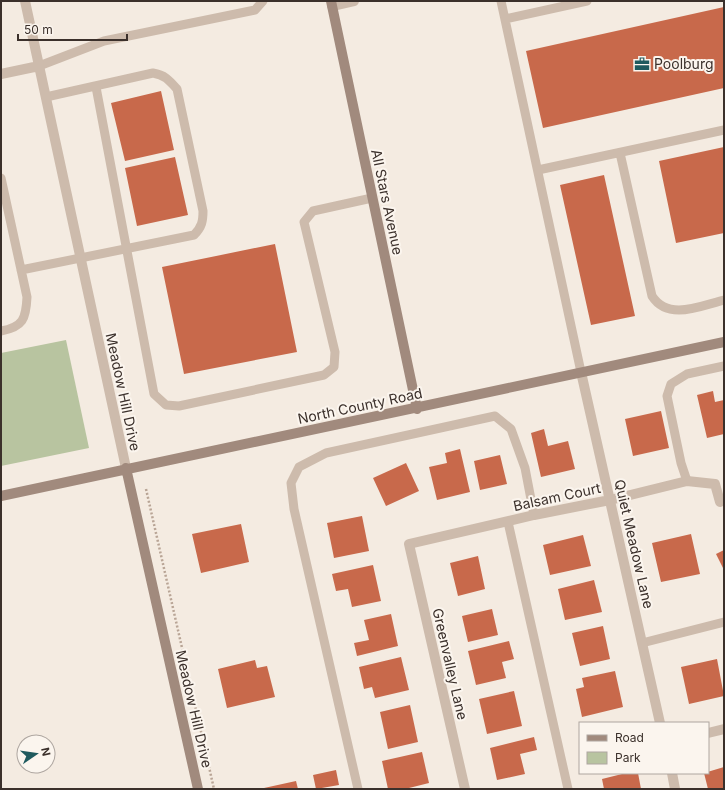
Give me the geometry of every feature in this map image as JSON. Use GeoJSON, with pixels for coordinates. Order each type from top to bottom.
{"type":"FeatureCollection","features":[{"type":"Feature","properties":{"kind":"street","name":"Meadow Hill Drive"},"geometry":{"type":"LineString","coordinates":[[25,1],[80,259],[198,789]]}},
{"type":"Feature","properties":{"kind":"street"},"geometry":{"type":"LineString","coordinates":[[331,4],[354,1]]}},
{"type":"Feature","properties":{"kind":"street","name":"All Stars Avenue"},"geometry":{"type":"LineString","coordinates":[[331,4],[417,408]]}},
{"type":"Feature","properties":{"kind":"street"},"geometry":{"type":"LineString","coordinates":[[1,74],[39,66]]}},
{"type":"Feature","properties":{"kind":"street","name":"North County Road"},"geometry":{"type":"LineString","coordinates":[[1,496],[126,468],[417,408],[724,342]]}},
{"type":"Feature","properties":{"kind":"street","name":"Quiet Meadow Lane"},"geometry":{"type":"LineString","coordinates":[[581,372],[660,722]]}},
{"type":"Feature","properties":{"kind":"street","name":"Balsam Court"},"geometry":{"type":"LineString","coordinates":[[409,544],[534,515],[610,500],[687,481],[715,484],[720,502]]}},
{"type":"Feature","properties":{"kind":"street","name":"Greenvalley Lane"},"geometry":{"type":"LineString","coordinates":[[409,544],[465,789]]}},
{"type":"Feature","properties":{"kind":"street"},"geometry":{"type":"LineString","coordinates":[[709,733],[724,729]]}},
{"type":"Feature","properties":{"kind":"street"},"geometry":{"type":"LineString","coordinates":[[672,774],[675,789]]}},
{"type":"Feature","properties":{"kind":"lane"},"geometry":{"type":"LineString","coordinates":[[39,66],[104,42],[255,10],[263,1]]}},
{"type":"Feature","properties":{"kind":"lane"},"geometry":{"type":"LineString","coordinates":[[501,1],[581,372]]}},
{"type":"Feature","properties":{"kind":"lane"},"geometry":{"type":"LineString","coordinates":[[505,18],[587,1]]}},
{"type":"Feature","properties":{"kind":"lane"},"geometry":{"type":"LineString","coordinates":[[20,270],[194,235],[200,229],[203,222],[203,211],[177,89],[169,79],[163,75],[153,73],[46,97]]}},
{"type":"Feature","properties":{"kind":"lane"},"geometry":{"type":"LineString","coordinates":[[96,87],[154,394],[166,405],[179,406],[324,375],[334,367],[335,352],[304,222],[313,211],[372,198]]}},
{"type":"Feature","properties":{"kind":"lane"},"geometry":{"type":"LineString","coordinates":[[538,170],[724,130]]}},
{"type":"Feature","properties":{"kind":"lane"},"geometry":{"type":"LineString","coordinates":[[620,153],[652,296],[657,304],[667,310],[676,311],[724,300]]}},
{"type":"Feature","properties":{"kind":"lane"},"geometry":{"type":"LineString","coordinates":[[1,178],[27,297],[27,313],[20,324],[14,328],[1,331]]}},
{"type":"Feature","properties":{"kind":"lane"},"geometry":{"type":"LineString","coordinates":[[687,481],[681,463],[667,396],[671,384],[687,374],[724,366]]}},
{"type":"Feature","properties":{"kind":"lane"},"geometry":{"type":"LineString","coordinates":[[358,789],[294,509],[291,483],[299,467],[326,453],[495,416],[512,429],[525,468],[534,515]]}},
{"type":"Feature","properties":{"kind":"lane"},"geometry":{"type":"LineString","coordinates":[[508,522],[568,789]]}},
{"type":"Feature","properties":{"kind":"lane"},"geometry":{"type":"LineString","coordinates":[[642,643],[724,622]]}},
{"type":"Feature","properties":{"kind":"path"},"geometry":{"type":"LineString","coordinates":[[146,489],[214,789]]}},
{"type":"Feature","properties":{"kind":"green space"},"geometry":{"type":"Polygon","coordinates":[[[66,340],[89,448],[1,466],[1,353],[66,340]]]}},
{"type":"Feature","properties":{"kind":"building"},"geometry":{"type":"Polygon","coordinates":[[[724,7],[724,88],[543,128],[526,51],[724,7]]]}},
{"type":"Feature","properties":{"kind":"building"},"geometry":{"type":"Polygon","coordinates":[[[161,91],[174,150],[125,161],[111,103],[161,91]]]}},
{"type":"Feature","properties":{"kind":"building"},"geometry":{"type":"Polygon","coordinates":[[[724,147],[724,233],[676,243],[659,161],[724,147]]]}},
{"type":"Feature","properties":{"kind":"building"},"geometry":{"type":"Polygon","coordinates":[[[175,157],[188,215],[137,226],[125,168],[175,157]]]}},
{"type":"Feature","properties":{"kind":"building"},"geometry":{"type":"Polygon","coordinates":[[[604,175],[635,316],[591,325],[560,185],[604,175]]]}},
{"type":"Feature","properties":{"kind":"building"},"geometry":{"type":"Polygon","coordinates":[[[275,244],[297,352],[184,374],[162,267],[275,244]]]}},
{"type":"Feature","properties":{"kind":"building"},"geometry":{"type":"Polygon","coordinates":[[[713,391],[715,402],[724,400],[724,434],[707,438],[697,395],[713,391]]]}},
{"type":"Feature","properties":{"kind":"building"},"geometry":{"type":"Polygon","coordinates":[[[661,411],[669,448],[633,456],[625,419],[661,411]]]}},
{"type":"Feature","properties":{"kind":"building"},"geometry":{"type":"Polygon","coordinates":[[[544,429],[548,446],[568,441],[575,469],[541,477],[531,433],[544,429]]]}},
{"type":"Feature","properties":{"kind":"building"},"geometry":{"type":"Polygon","coordinates":[[[460,449],[470,492],[437,500],[429,467],[447,463],[445,453],[460,449]]]}},
{"type":"Feature","properties":{"kind":"building"},"geometry":{"type":"Polygon","coordinates":[[[500,455],[507,484],[480,490],[474,461],[500,455]]]}},
{"type":"Feature","properties":{"kind":"building"},"geometry":{"type":"Polygon","coordinates":[[[406,463],[419,491],[386,506],[373,478],[406,463]]]}},
{"type":"Feature","properties":{"kind":"building"},"geometry":{"type":"Polygon","coordinates":[[[362,516],[369,551],[334,558],[327,523],[362,516]]]}},
{"type":"Feature","properties":{"kind":"building"},"geometry":{"type":"Polygon","coordinates":[[[241,524],[249,562],[201,573],[192,534],[241,524]]]}},
{"type":"Feature","properties":{"kind":"building"},"geometry":{"type":"Polygon","coordinates":[[[691,534],[700,574],[661,582],[652,543],[691,534]]]}},
{"type":"Feature","properties":{"kind":"building"},"geometry":{"type":"Polygon","coordinates":[[[583,535],[591,566],[550,575],[543,545],[583,535]]]}},
{"type":"Feature","properties":{"kind":"building"},"geometry":{"type":"Polygon","coordinates":[[[724,550],[724,570],[716,554],[724,550]]]}},
{"type":"Feature","properties":{"kind":"building"},"geometry":{"type":"Polygon","coordinates":[[[478,556],[485,589],[458,596],[450,563],[478,556]]]}},
{"type":"Feature","properties":{"kind":"building"},"geometry":{"type":"Polygon","coordinates":[[[373,565],[381,601],[352,607],[348,589],[336,591],[332,574],[373,565]]]}},
{"type":"Feature","properties":{"kind":"building"},"geometry":{"type":"Polygon","coordinates":[[[594,580],[602,612],[565,620],[558,589],[594,580]]]}},
{"type":"Feature","properties":{"kind":"building"},"geometry":{"type":"Polygon","coordinates":[[[492,609],[498,635],[468,642],[462,616],[492,609]]]}},
{"type":"Feature","properties":{"kind":"building"},"geometry":{"type":"Polygon","coordinates":[[[391,614],[398,646],[357,656],[354,643],[369,640],[364,620],[391,614]]]}},
{"type":"Feature","properties":{"kind":"building"},"geometry":{"type":"Polygon","coordinates":[[[603,626],[610,659],[580,666],[572,633],[603,626]]]}},
{"type":"Feature","properties":{"kind":"building"},"geometry":{"type":"Polygon","coordinates":[[[509,641],[514,659],[502,662],[506,678],[476,685],[468,651],[509,641]]]}},
{"type":"Feature","properties":{"kind":"building"},"geometry":{"type":"Polygon","coordinates":[[[401,657],[409,690],[375,698],[372,687],[364,689],[359,667],[401,657]]]}},
{"type":"Feature","properties":{"kind":"building"},"geometry":{"type":"Polygon","coordinates":[[[717,659],[724,696],[689,704],[681,667],[717,659]]]}},
{"type":"Feature","properties":{"kind":"building"},"geometry":{"type":"Polygon","coordinates":[[[255,660],[257,668],[267,666],[275,697],[227,708],[218,669],[255,660]]]}},
{"type":"Feature","properties":{"kind":"building"},"geometry":{"type":"Polygon","coordinates":[[[615,671],[623,707],[582,717],[576,689],[584,687],[582,678],[615,671]]]}},
{"type":"Feature","properties":{"kind":"building"},"geometry":{"type":"Polygon","coordinates":[[[514,691],[522,726],[487,734],[479,699],[514,691]]]}},
{"type":"Feature","properties":{"kind":"building"},"geometry":{"type":"Polygon","coordinates":[[[410,705],[418,742],[388,749],[380,712],[410,705]]]}},
{"type":"Feature","properties":{"kind":"building"},"geometry":{"type":"Polygon","coordinates":[[[534,737],[537,750],[520,754],[525,774],[497,780],[490,748],[534,737]]]}},
{"type":"Feature","properties":{"kind":"building"},"geometry":{"type":"Polygon","coordinates":[[[422,752],[429,783],[405,789],[388,789],[382,761],[422,752]]]}},
{"type":"Feature","properties":{"kind":"building"},"geometry":{"type":"Polygon","coordinates":[[[724,767],[724,789],[708,789],[704,774],[709,774],[709,772],[724,767]]]}},
{"type":"Feature","properties":{"kind":"building"},"geometry":{"type":"Polygon","coordinates":[[[336,770],[339,785],[316,789],[313,775],[336,770]]]}},
{"type":"Feature","properties":{"kind":"building"},"geometry":{"type":"Polygon","coordinates":[[[622,774],[638,774],[641,789],[604,789],[602,779],[622,774]]]}},
{"type":"Feature","properties":{"kind":"building"},"geometry":{"type":"Polygon","coordinates":[[[296,781],[298,789],[264,789],[264,788],[296,781]]]}},
{"type":"Feature","properties":{"kind":"place","name":"Poolburg"},"geometry":{"type":"Point","coordinates":[642,64]}}]}
